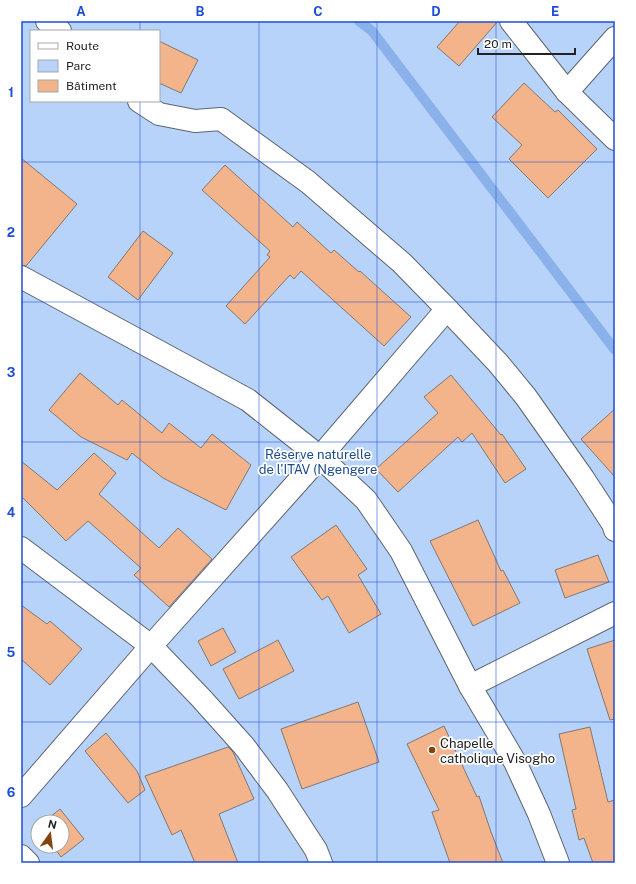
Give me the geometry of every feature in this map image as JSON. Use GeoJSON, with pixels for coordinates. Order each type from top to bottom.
{"type":"FeatureCollection","features":[{"type":"Feature","properties":{"kind":"street"},"geometry":{"type":"LineString","coordinates":[[47,21],[59,30]]}},
{"type":"Feature","properties":{"kind":"street"},"geometry":{"type":"LineString","coordinates":[[511,21],[567,92],[615,139]]}},
{"type":"Feature","properties":{"kind":"street"},"geometry":{"type":"LineString","coordinates":[[567,92],[615,38]]}},
{"type":"Feature","properties":{"kind":"street"},"geometry":{"type":"LineString","coordinates":[[141,102],[159,114],[195,121],[221,119],[308,182],[402,263],[498,363],[526,397],[583,478],[613,524],[615,530]]}},
{"type":"Feature","properties":{"kind":"street"},"geometry":{"type":"LineString","coordinates":[[21,277],[248,400],[320,457],[366,500],[402,551],[470,686],[515,762],[539,814],[558,863]]}},
{"type":"Feature","properties":{"kind":"street"},"geometry":{"type":"LineString","coordinates":[[21,796],[151,646],[320,457],[447,309]]}},
{"type":"Feature","properties":{"kind":"street"},"geometry":{"type":"LineString","coordinates":[[21,548],[151,646],[201,698],[244,746],[277,790],[316,850],[321,863]]}},
{"type":"Feature","properties":{"kind":"street"},"geometry":{"type":"LineString","coordinates":[[470,686],[615,613]]}},
{"type":"Feature","properties":{"kind":"street"},"geometry":{"type":"LineString","coordinates":[[21,856],[28,863]]}},
{"type":"Feature","properties":{"kind":"green space","name":"Réserve naturelle de l'ITAV (Ngengere"},"geometry":{"type":"Polygon","coordinates":[[[21,21],[615,21],[615,863],[21,863],[21,21]]]}},
{"type":"Feature","properties":{"kind":"building"},"geometry":{"type":"Polygon","coordinates":[[[460,21],[498,21],[459,66],[437,47],[460,21]]]}},
{"type":"Feature","properties":{"kind":"building"},"geometry":{"type":"Polygon","coordinates":[[[160,41],[198,60],[181,93],[160,83],[160,41]]]}},
{"type":"Feature","properties":{"kind":"building"},"geometry":{"type":"Polygon","coordinates":[[[524,83],[555,112],[558,110],[597,149],[548,198],[509,159],[522,145],[492,117],[524,83]]]}},
{"type":"Feature","properties":{"kind":"building"},"geometry":{"type":"Polygon","coordinates":[[[21,158],[77,204],[26,266],[21,265],[21,158]]]}},
{"type":"Feature","properties":{"kind":"building"},"geometry":{"type":"Polygon","coordinates":[[[225,165],[293,227],[297,222],[331,253],[334,250],[359,272],[360,271],[411,317],[384,346],[301,271],[294,279],[290,275],[245,324],[226,306],[270,257],[267,255],[270,251],[202,190],[225,165]]]}},
{"type":"Feature","properties":{"kind":"building"},"geometry":{"type":"Polygon","coordinates":[[[143,231],[173,253],[138,300],[108,277],[143,231]]]}},
{"type":"Feature","properties":{"kind":"building"},"geometry":{"type":"Polygon","coordinates":[[[80,373],[118,405],[122,400],[162,433],[169,423],[201,448],[212,434],[251,465],[226,510],[163,478],[132,453],[127,460],[81,437],[49,410],[80,373]]]}},
{"type":"Feature","properties":{"kind":"building"},"geometry":{"type":"Polygon","coordinates":[[[451,375],[501,435],[502,434],[526,469],[505,483],[472,433],[462,442],[458,437],[398,492],[376,469],[438,413],[424,397],[451,375]]]}},
{"type":"Feature","properties":{"kind":"building"},"geometry":{"type":"Polygon","coordinates":[[[615,409],[615,477],[581,439],[615,409]]]}},
{"type":"Feature","properties":{"kind":"building"},"geometry":{"type":"Polygon","coordinates":[[[94,453],[116,473],[99,494],[159,548],[178,528],[212,559],[169,607],[134,575],[141,568],[88,521],[66,541],[21,496],[21,461],[57,490],[94,453]]]}},
{"type":"Feature","properties":{"kind":"building"},"geometry":{"type":"Polygon","coordinates":[[[478,520],[501,571],[503,570],[520,603],[473,626],[430,541],[478,520]]]}},
{"type":"Feature","properties":{"kind":"building"},"geometry":{"type":"Polygon","coordinates":[[[336,525],[367,569],[358,575],[381,614],[349,633],[328,596],[322,600],[291,557],[336,525]]]}},
{"type":"Feature","properties":{"kind":"building"},"geometry":{"type":"Polygon","coordinates":[[[598,555],[609,582],[565,598],[555,570],[598,555]]]}},
{"type":"Feature","properties":{"kind":"building"},"geometry":{"type":"Polygon","coordinates":[[[21,605],[47,624],[50,621],[82,649],[50,685],[21,659],[21,605]]]}},
{"type":"Feature","properties":{"kind":"building"},"geometry":{"type":"Polygon","coordinates":[[[223,628],[236,652],[211,666],[198,641],[223,628]]]}},
{"type":"Feature","properties":{"kind":"building"},"geometry":{"type":"Polygon","coordinates":[[[278,640],[294,671],[239,699],[223,669],[278,640]]]}},
{"type":"Feature","properties":{"kind":"building"},"geometry":{"type":"Polygon","coordinates":[[[615,640],[615,719],[610,720],[587,649],[615,640]]]}},
{"type":"Feature","properties":{"kind":"building"},"geometry":{"type":"Polygon","coordinates":[[[358,702],[379,762],[302,789],[281,729],[358,702]]]}},
{"type":"Feature","properties":{"kind":"building"},"geometry":{"type":"Polygon","coordinates":[[[444,726],[477,797],[479,796],[503,863],[450,863],[432,812],[439,810],[407,744],[444,726]]]}},
{"type":"Feature","properties":{"kind":"building"},"geometry":{"type":"Polygon","coordinates":[[[590,727],[608,802],[615,800],[615,863],[593,863],[584,838],[579,840],[572,810],[576,809],[559,734],[590,727]]]}},
{"type":"Feature","properties":{"kind":"building"},"geometry":{"type":"Polygon","coordinates":[[[106,733],[137,771],[145,790],[128,803],[85,751],[106,733]]]}},
{"type":"Feature","properties":{"kind":"building"},"geometry":{"type":"Polygon","coordinates":[[[228,747],[233,752],[254,799],[219,814],[238,863],[195,863],[181,830],[172,835],[145,776],[228,747]]]}},
{"type":"Feature","properties":{"kind":"building"},"geometry":{"type":"Polygon","coordinates":[[[60,809],[64,814],[54,814],[60,809]]]}},
{"type":"Feature","properties":{"kind":"building"},"geometry":{"type":"Polygon","coordinates":[[[70,822],[84,839],[70,850],[70,822]]]}},
{"type":"Feature","properties":{"kind":"waterway"},"geometry":{"type":"LineString","coordinates":[[359,21],[372,31],[615,350]]}},
{"type":"Feature","properties":{"kind":"place","name":"Chapelle catholique Visogho"},"geometry":{"type":"Point","coordinates":[432,750]}}]}
